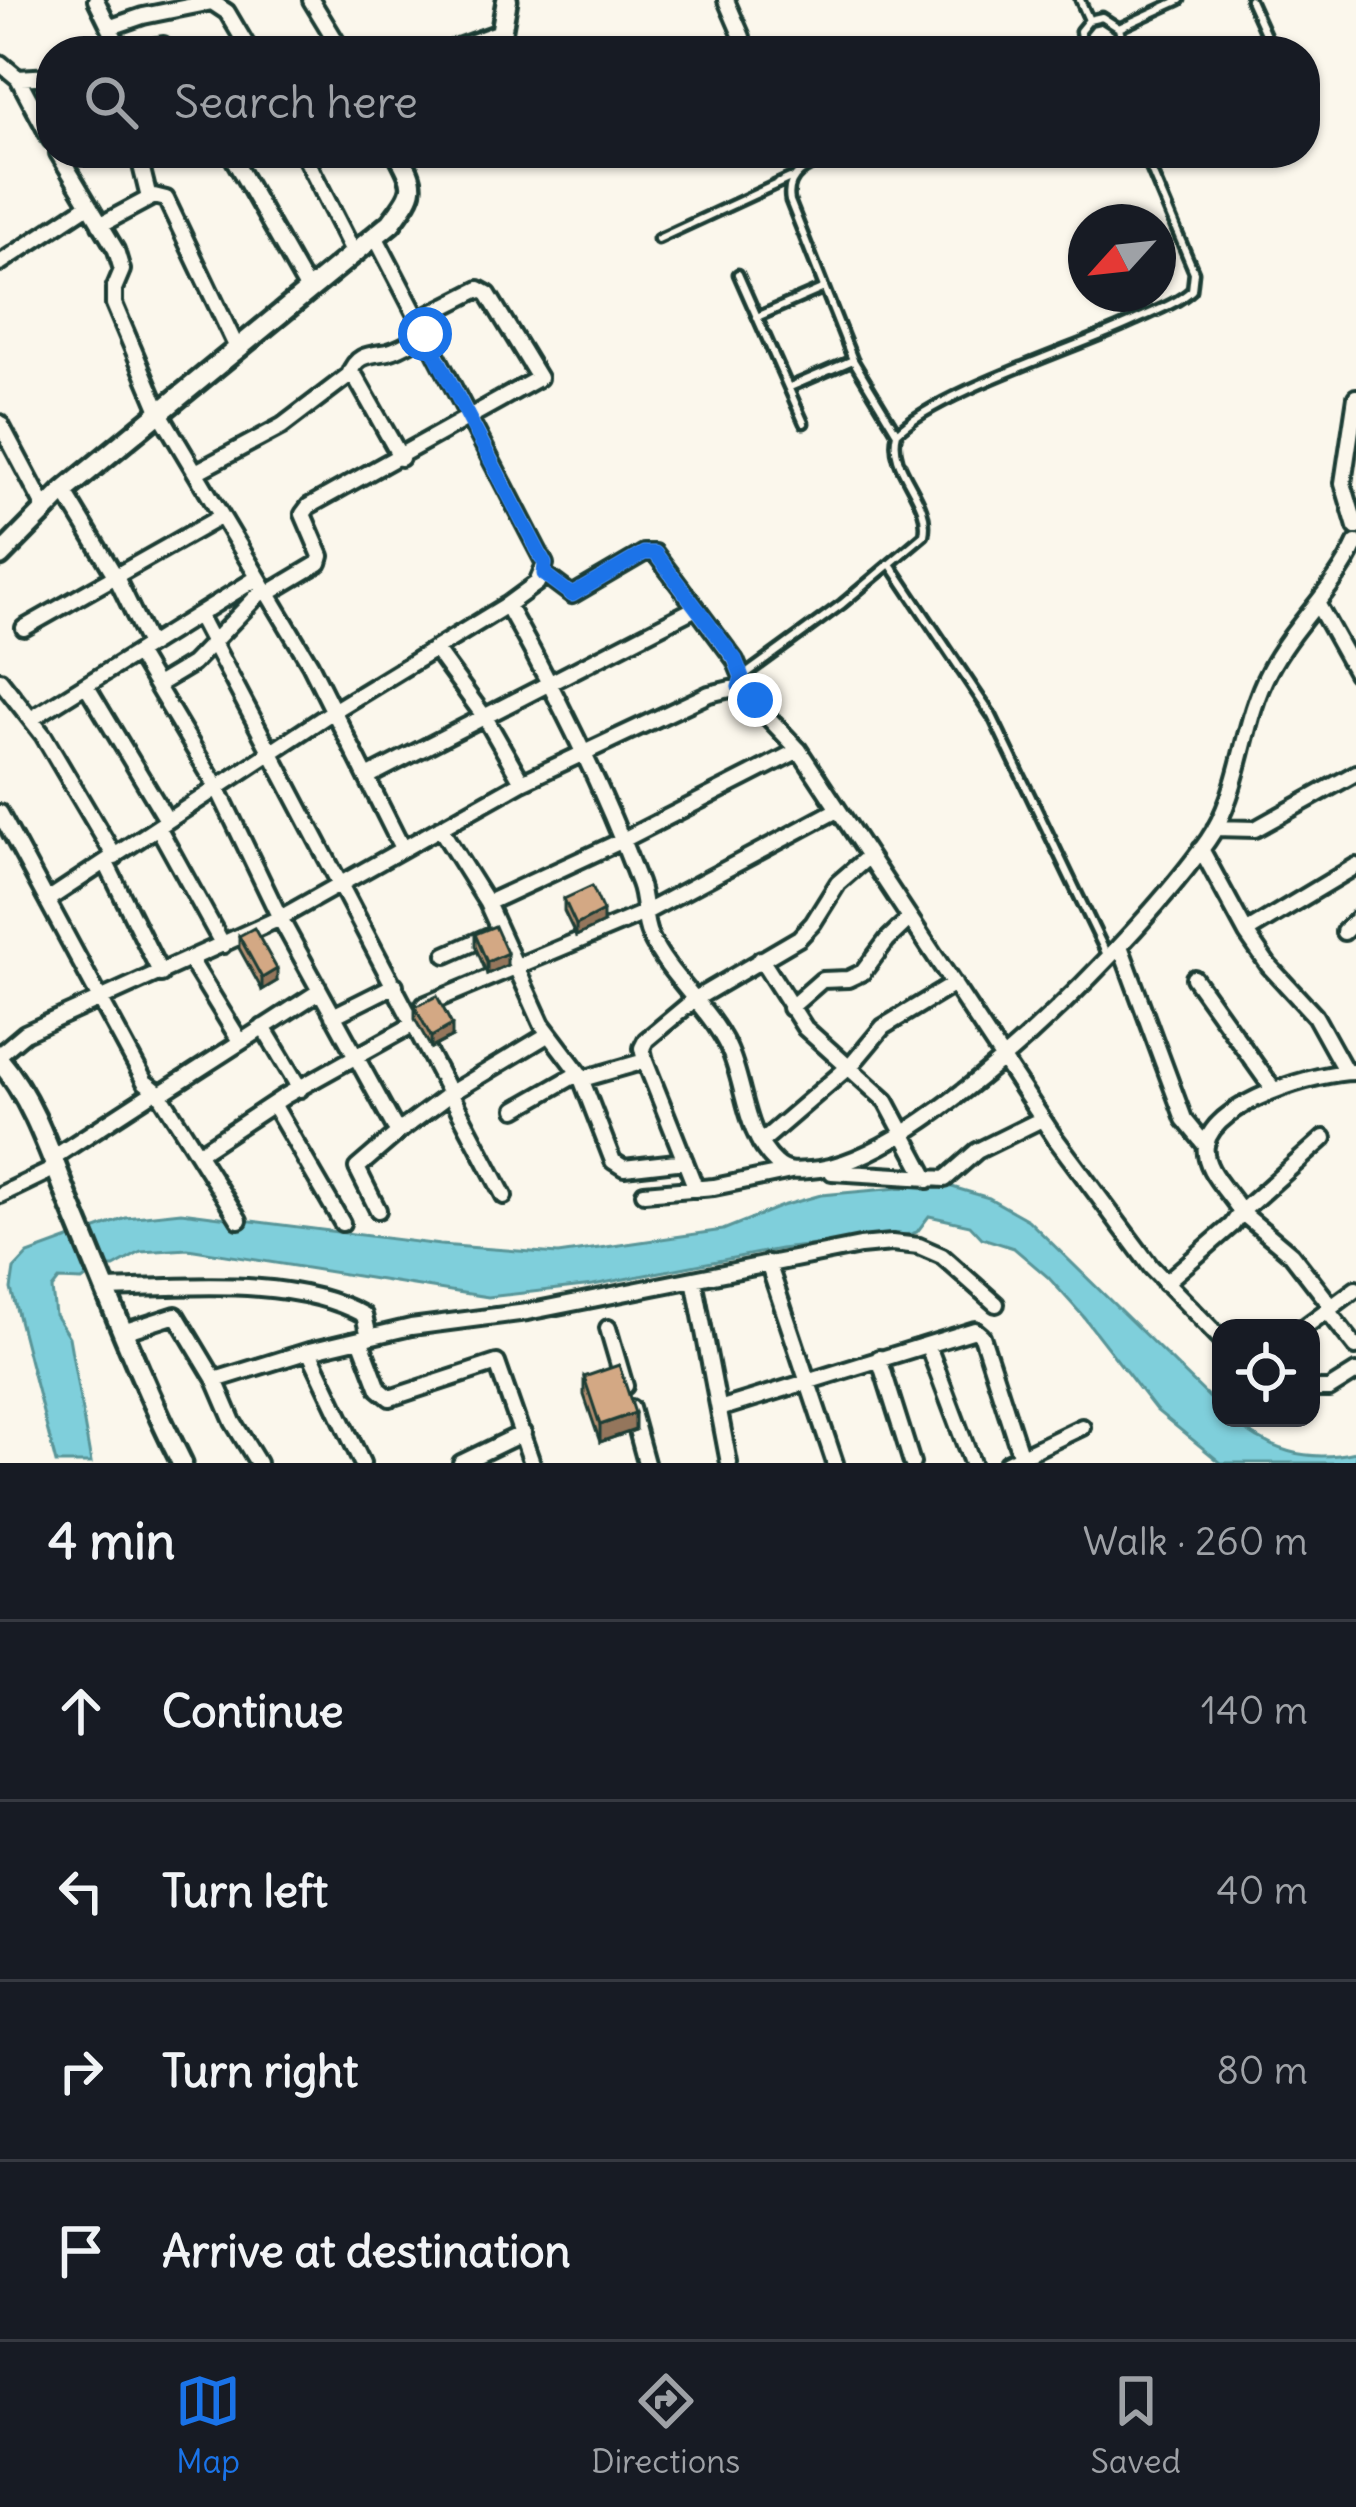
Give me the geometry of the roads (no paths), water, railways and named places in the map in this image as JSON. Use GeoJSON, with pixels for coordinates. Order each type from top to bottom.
{"type":"FeatureCollection","features":[{"type":"Feature","properties":{"kind":"street"},"geometry":{"type":"LineString","coordinates":[[96,0],[115,36]]}},
{"type":"Feature","properties":{"kind":"street"},"geometry":{"type":"LineString","coordinates":[[311,0],[333,36]]}},
{"type":"Feature","properties":{"kind":"street"},"geometry":{"type":"LineString","coordinates":[[495,36],[501,34],[507,0]]}},
{"type":"Feature","properties":{"kind":"street"},"geometry":{"type":"LineString","coordinates":[[726,0],[741,36]]}},
{"type":"Feature","properties":{"kind":"street"},"geometry":{"type":"LineString","coordinates":[[111,27],[212,1],[227,12],[241,36]]}},
{"type":"Feature","properties":{"kind":"street"},"geometry":{"type":"LineString","coordinates":[[0,63],[18,78],[36,112]]}},
{"type":"Feature","properties":{"kind":"street"},"geometry":{"type":"LineString","coordinates":[[18,78],[36,77]]}},
{"type":"Feature","properties":{"kind":"street"},"geometry":{"type":"LineString","coordinates":[[66,168],[121,263],[114,304],[160,413],[335,710],[402,848]]}},
{"type":"Feature","properties":{"kind":"street"},"geometry":{"type":"LineString","coordinates":[[142,168],[149,198]]}},
{"type":"Feature","properties":{"kind":"street"},"geometry":{"type":"LineString","coordinates":[[239,168],[308,290]]}},
{"type":"Feature","properties":{"kind":"street"},"geometry":{"type":"LineString","coordinates":[[311,168],[355,254]]}},
{"type":"Feature","properties":{"kind":"street"},"geometry":{"type":"LineString","coordinates":[[0,556],[64,491],[392,223],[413,189],[406,168]]}},
{"type":"Feature","properties":{"kind":"street"},"geometry":{"type":"LineString","coordinates":[[100,225],[149,198],[160,195],[166,199],[237,348]]}},
{"type":"Feature","properties":{"kind":"street"},"geometry":{"type":"LineString","coordinates":[[0,263],[87,206]]}},
{"type":"Feature","properties":{"kind":"street"},"geometry":{"type":"LineString","coordinates":[[49,899],[335,710],[506,605],[544,574],[545,564],[375,236]]}},
{"type":"Feature","properties":{"kind":"street"},"geometry":{"type":"LineString","coordinates":[[31,719],[199,616],[320,563],[305,510],[535,383],[537,370],[488,294],[479,289],[393,351],[356,360],[349,375],[282,427],[196,472]]}},
{"type":"Feature","properties":{"kind":"street"},"geometry":{"type":"LineString","coordinates":[[349,375],[356,379],[401,458]]}},
{"type":"Feature","properties":{"kind":"street"},"geometry":{"type":"LineString","coordinates":[[1356,397],[1343,483],[1356,526]]}},
{"type":"Feature","properties":{"kind":"street"},"geometry":{"type":"LineString","coordinates":[[0,423],[46,510]]}},
{"type":"Feature","properties":{"kind":"street"},"geometry":{"type":"LineString","coordinates":[[64,491],[116,577],[157,685],[218,789],[280,918],[400,1130]]}},
{"type":"Feature","properties":{"kind":"street"},"geometry":{"type":"LineString","coordinates":[[24,628],[220,518]]}},
{"type":"Feature","properties":{"kind":"street"},"geometry":{"type":"LineString","coordinates":[[820,1170],[854,1161],[905,1133],[1002,1060],[1120,946],[1216,828],[1269,671],[1356,543]]}},
{"type":"Feature","properties":{"kind":"street"},"geometry":{"type":"LineString","coordinates":[[544,574],[572,595],[650,550],[735,659],[740,682],[799,750],[1042,1119],[1165,1283],[1212,1331]]}},
{"type":"Feature","properties":{"kind":"street"},"geometry":{"type":"LineString","coordinates":[[157,685],[182,671],[213,643],[263,587]]}},
{"type":"Feature","properties":{"kind":"street"},"geometry":{"type":"LineString","coordinates":[[1317,603],[1356,673]]}},
{"type":"Feature","properties":{"kind":"street"},"geometry":{"type":"LineString","coordinates":[[506,605],[550,682],[584,756],[641,888],[642,914],[658,951],[727,1046],[760,1143],[776,1163],[791,1171]]}},
{"type":"Feature","properties":{"kind":"street"},"geometry":{"type":"LineString","coordinates":[[367,777],[696,608]]}},
{"type":"Feature","properties":{"kind":"street"},"geometry":{"type":"LineString","coordinates":[[199,616],[504,1196]]}},
{"type":"Feature","properties":{"kind":"street"},"geometry":{"type":"LineString","coordinates":[[435,649],[486,719],[522,782]]}},
{"type":"Feature","properties":{"kind":"street"},"geometry":{"type":"LineString","coordinates":[[0,680],[31,719],[110,860],[161,974]]}},
{"type":"Feature","properties":{"kind":"street"},"geometry":{"type":"LineString","coordinates":[[182,1463],[54,1163],[0,1058],[9,1043],[280,918],[522,782],[740,682]]}},
{"type":"Feature","properties":{"kind":"street"},"geometry":{"type":"LineString","coordinates":[[86,685],[223,946]]}},
{"type":"Feature","properties":{"kind":"street"},"geometry":{"type":"LineString","coordinates":[[487,903],[799,750]]}},
{"type":"Feature","properties":{"kind":"street"},"geometry":{"type":"LineString","coordinates":[[1216,828],[1255,829],[1356,773]]}},
{"type":"Feature","properties":{"kind":"street"},"geometry":{"type":"LineString","coordinates":[[199,1153],[273,1104],[357,1059],[411,1018],[642,914],[836,810]]}},
{"type":"Feature","properties":{"kind":"street"},"geometry":{"type":"LineString","coordinates":[[0,814],[101,1001],[239,1220]]}},
{"type":"Feature","properties":{"kind":"street"},"geometry":{"type":"LineString","coordinates":[[440,828],[487,903],[550,1034],[580,1076],[618,1166],[685,1161]]}},
{"type":"Feature","properties":{"kind":"street"},"geometry":{"type":"LineString","coordinates":[[1201,849],[1246,932],[1269,966],[1315,1016],[1351,1072],[1273,1089],[1230,1114],[1206,1146]]}},
{"type":"Feature","properties":{"kind":"street"},"geometry":{"type":"LineString","coordinates":[[696,1189],[645,1060],[646,1040],[695,999],[799,938],[838,883],[868,857]]}},
{"type":"Feature","properties":{"kind":"street"},"geometry":{"type":"LineString","coordinates":[[1246,932],[1356,866]]}},
{"type":"Feature","properties":{"kind":"street"},"geometry":{"type":"LineString","coordinates":[[790,1008],[822,980],[848,979],[863,972],[910,918]]}},
{"type":"Feature","properties":{"kind":"street"},"geometry":{"type":"LineString","coordinates":[[446,955],[501,930]]}},
{"type":"Feature","properties":{"kind":"street"},"geometry":{"type":"LineString","coordinates":[[1120,946],[1184,1119],[1206,1146],[1216,1178],[1241,1212],[1291,1253],[1356,1348]]}},
{"type":"Feature","properties":{"kind":"street"},"geometry":{"type":"LineString","coordinates":[[760,959],[790,1008],[819,1043],[886,1101],[928,1180]]}},
{"type":"Feature","properties":{"kind":"street"},"geometry":{"type":"LineString","coordinates":[[191,961],[240,1041]]}},
{"type":"Feature","properties":{"kind":"street"},"geometry":{"type":"LineString","coordinates":[[1194,978],[1273,1089]]}},
{"type":"Feature","properties":{"kind":"street"},"geometry":{"type":"LineString","coordinates":[[760,1143],[849,1067],[883,1027],[953,984]]}},
{"type":"Feature","properties":{"kind":"street"},"geometry":{"type":"LineString","coordinates":[[334,1016],[394,985]]}},
{"type":"Feature","properties":{"kind":"street"},"geometry":{"type":"LineString","coordinates":[[0,1195],[54,1163],[94,1130],[320,991]]}},
{"type":"Feature","properties":{"kind":"street"},"geometry":{"type":"LineString","coordinates":[[262,1027],[300,1089]]}},
{"type":"Feature","properties":{"kind":"street"},"geometry":{"type":"LineString","coordinates":[[377,1210],[357,1168],[451,1093],[550,1034]]}},
{"type":"Feature","properties":{"kind":"street"},"geometry":{"type":"LineString","coordinates":[[516,1109],[580,1076],[645,1060]]}},
{"type":"Feature","properties":{"kind":"street"},"geometry":{"type":"LineString","coordinates":[[273,1104],[342,1223]]}},
{"type":"Feature","properties":{"kind":"street"},"geometry":{"type":"LineString","coordinates":[[644,1193],[696,1189],[791,1171],[945,1179],[977,1151],[1042,1119]]}},
{"type":"Feature","properties":{"kind":"street"},"geometry":{"type":"LineString","coordinates":[[1165,1283],[1324,1138]]}},
{"type":"Feature","properties":{"kind":"street"},"geometry":{"type":"LineString","coordinates":[[215,1380],[365,1338],[860,1246],[919,1246],[942,1256],[996,1304]]}},
{"type":"Feature","properties":{"kind":"street"},"geometry":{"type":"LineString","coordinates":[[769,1263],[835,1463]]}},
{"type":"Feature","properties":{"kind":"street"},"geometry":{"type":"LineString","coordinates":[[694,1280],[729,1463]]}},
{"type":"Feature","properties":{"kind":"street"},"geometry":{"type":"LineString","coordinates":[[107,1287],[232,1287],[305,1295],[364,1315],[379,1389],[390,1398],[497,1363],[532,1463]]}},
{"type":"Feature","properties":{"kind":"street"},"geometry":{"type":"LineString","coordinates":[[1315,1319],[1356,1289]]}},
{"type":"Feature","properties":{"kind":"street"},"geometry":{"type":"LineString","coordinates":[[123,1332],[176,1315],[182,1319],[259,1463]]}},
{"type":"Feature","properties":{"kind":"street"},"geometry":{"type":"LineString","coordinates":[[608,1328],[646,1463]]}},
{"type":"Feature","properties":{"kind":"street"},"geometry":{"type":"LineString","coordinates":[[719,1408],[968,1330],[982,1336],[1014,1460],[1082,1427]]}},
{"type":"Feature","properties":{"kind":"street"},"geometry":{"type":"LineString","coordinates":[[928,1346],[972,1463]]}},
{"type":"Feature","properties":{"kind":"street"},"geometry":{"type":"LineString","coordinates":[[309,1351],[362,1463]]}},
{"type":"Feature","properties":{"kind":"street"},"geometry":{"type":"LineString","coordinates":[[878,1358],[912,1463]]}},
{"type":"Feature","properties":{"kind":"street"},"geometry":{"type":"LineString","coordinates":[[1320,1389],[1356,1372]]}},
{"type":"Feature","properties":{"kind":"street"},"geometry":{"type":"LineString","coordinates":[[461,1463],[523,1433]]}},
{"type":"Feature","properties":{"kind":"lane"},"geometry":{"type":"LineString","coordinates":[[1080,0],[1089,20]]}},
{"type":"Feature","properties":{"kind":"lane"},"geometry":{"type":"LineString","coordinates":[[1119,28],[1180,0]]}},
{"type":"Feature","properties":{"kind":"lane"},"geometry":{"type":"LineString","coordinates":[[1250,0],[1266,36]]}},
{"type":"Feature","properties":{"kind":"lane"},"geometry":{"type":"LineString","coordinates":[[1080,36],[1089,20],[1102,17],[1119,28],[1120,36]]}},
{"type":"Feature","properties":{"kind":"lane"},"geometry":{"type":"LineString","coordinates":[[658,239],[810,168]]}},
{"type":"Feature","properties":{"kind":"lane"},"geometry":{"type":"LineString","coordinates":[[897,433],[962,394],[1084,345],[1192,290],[1194,272],[1150,168]]}},
{"type":"Feature","properties":{"kind":"lane"},"geometry":{"type":"LineString","coordinates":[[740,682],[917,543],[927,524],[896,455],[897,433],[853,360],[790,201],[788,189],[794,176]]}},
{"type":"Feature","properties":{"kind":"lane"},"geometry":{"type":"LineString","coordinates":[[738,274],[804,423]]}},
{"type":"Feature","properties":{"kind":"lane"},"geometry":{"type":"LineString","coordinates":[[757,317],[824,288]]}},
{"type":"Feature","properties":{"kind":"lane"},"geometry":{"type":"LineString","coordinates":[[789,388],[853,360]]}},
{"type":"Feature","properties":{"kind":"lane"},"geometry":{"type":"LineString","coordinates":[[890,564],[992,716],[1108,958]]}},
{"type":"Feature","properties":{"kind":"water"},"geometry":{"type":"Polygon","coordinates":[[[942,1184],[989,1198],[1028,1220],[1212,1400],[1212,1427],[1242,1427],[1274,1446],[1304,1455],[1356,1452],[1356,1463],[1221,1463],[1156,1410],[1083,1316],[1014,1248],[982,1238],[970,1225],[929,1216],[911,1234],[780,1249],[593,1285],[488,1297],[188,1249],[141,1252],[114,1267],[101,1267],[82,1281],[59,1280],[52,1289],[55,1315],[69,1337],[91,1463],[56,1463],[11,1289],[14,1269],[28,1254],[126,1218],[181,1212],[440,1245],[558,1254],[723,1230],[821,1195],[942,1184]]]}}]}
